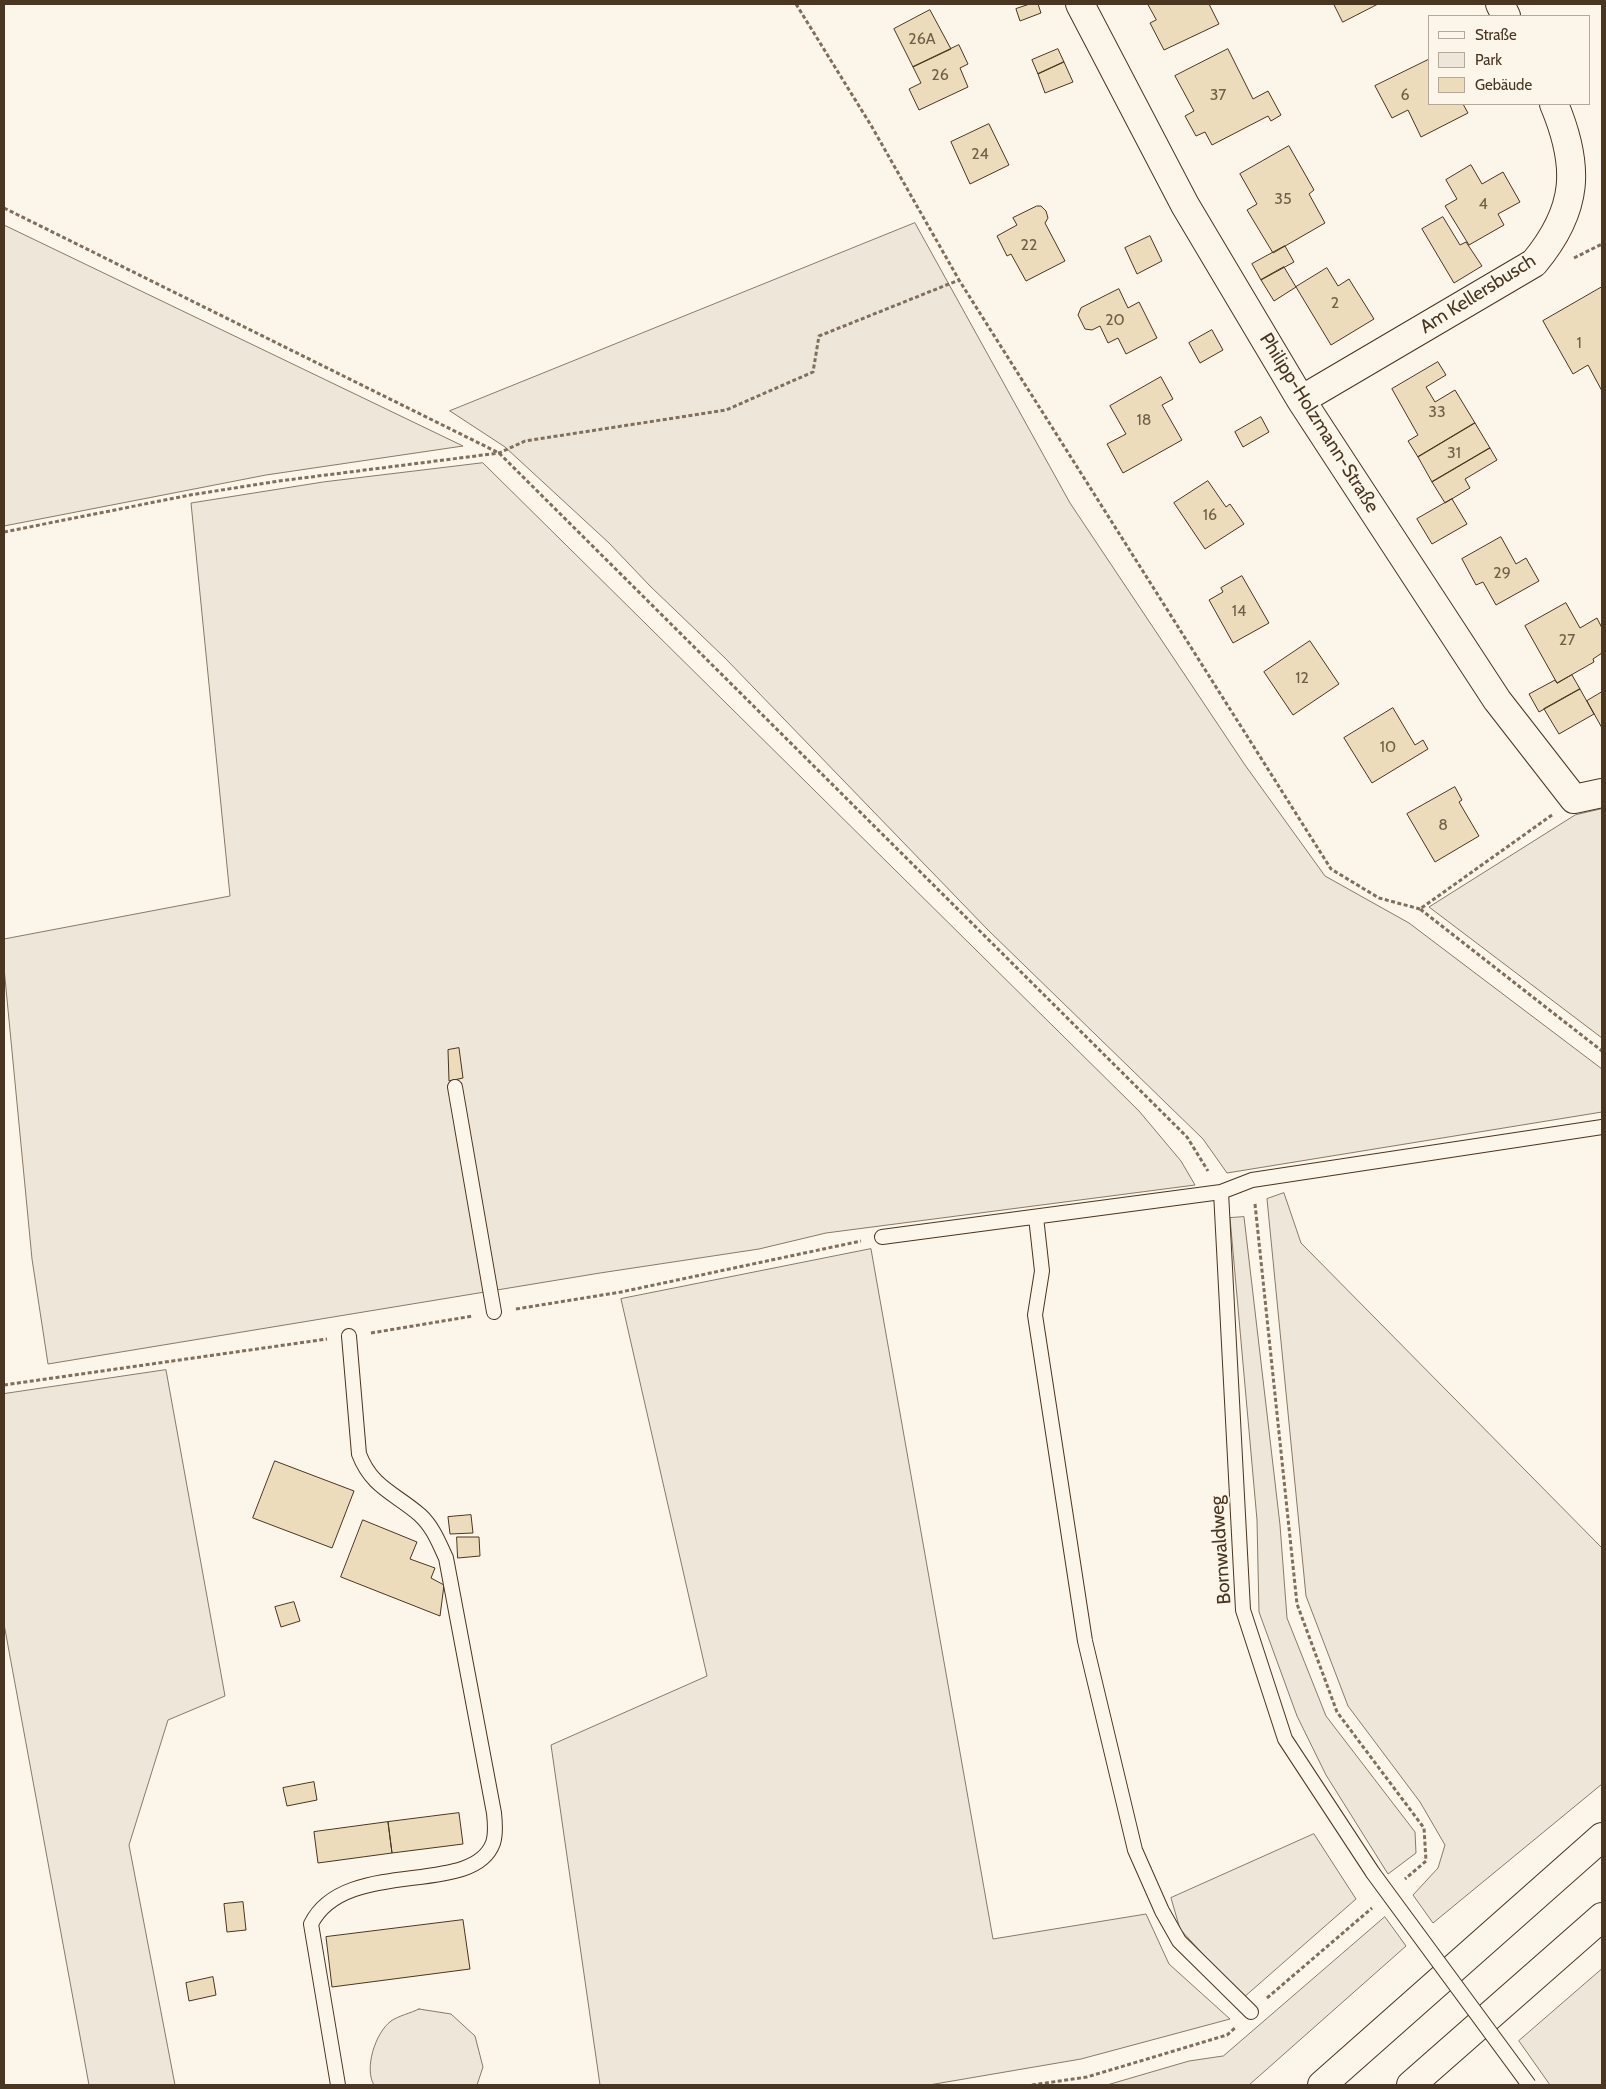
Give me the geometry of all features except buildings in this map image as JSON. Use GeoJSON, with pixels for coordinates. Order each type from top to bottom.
{"type":"FeatureCollection","features":[{"type":"Feature","properties":{"kind":"main road","name":"Philipp-Holzmann-Straße"},"geometry":{"type":"LineString","coordinates":[[1080,4],[1185,206],[1301,400],[1496,700],[1574,799]]}},
{"type":"Feature","properties":{"kind":"main road","name":"Am Kellersbusch"},"geometry":{"type":"LineString","coordinates":[[1301,400],[1534,263],[1560,227],[1569,199],[1570,151],[1566,133],[1554,105]]}},
{"type":"Feature","properties":{"kind":"main road"},"geometry":{"type":"LineString","coordinates":[[1574,799],[1602,792]]}},
{"type":"Feature","properties":{"kind":"main road"},"geometry":{"type":"LineString","coordinates":[[1322,2085],[1602,1837]]}},
{"type":"Feature","properties":{"kind":"main road"},"geometry":{"type":"LineString","coordinates":[[1410,2085],[1602,1917]]}},
{"type":"Feature","properties":{"kind":"lane"},"geometry":{"type":"LineString","coordinates":[[455,1086],[494,1312]]}},
{"type":"Feature","properties":{"kind":"lane"},"geometry":{"type":"LineString","coordinates":[[882,1237],[1221,1192],[1252,1180],[1602,1127]]}},
{"type":"Feature","properties":{"kind":"lane","name":"Bornwaldweg"},"geometry":{"type":"LineString","coordinates":[[1221,1192],[1243,1610],[1285,1739],[1373,1873],[1529,2085]]}},
{"type":"Feature","properties":{"kind":"lane"},"geometry":{"type":"LineString","coordinates":[[1036,1217],[1042,1270],[1035,1315],[1085,1641],[1135,1850],[1162,1912],[1179,1941],[1251,2012]]}},
{"type":"Feature","properties":{"kind":"lane"},"geometry":{"type":"LineString","coordinates":[[338,2085],[311,1924],[317,1910],[346,1891],[366,1885],[469,1868],[488,1851],[493,1843],[495,1829],[494,1813],[446,1558],[434,1532],[421,1516],[384,1490],[364,1469],[359,1454],[350,1336]]}},
{"type":"Feature","properties":{"kind":"path"},"geometry":{"type":"LineString","coordinates":[[796,4],[872,127],[959,280],[1331,869],[1379,898],[1420,909],[1602,1051]]}},
{"type":"Feature","properties":{"kind":"path"},"geometry":{"type":"LineString","coordinates":[[4,208],[499,453],[1187,1137],[1221,1192]]}},
{"type":"Feature","properties":{"kind":"path"},"geometry":{"type":"LineString","coordinates":[[4,532],[190,495],[279,481],[499,453],[525,441],[726,410],[813,372],[819,336],[959,280]]}},
{"type":"Feature","properties":{"kind":"path"},"geometry":{"type":"LineString","coordinates":[[1420,909],[1574,799]]}},
{"type":"Feature","properties":{"kind":"path"},"geometry":{"type":"LineString","coordinates":[[4,1385],[350,1336],[621,1292],[882,1237]]}},
{"type":"Feature","properties":{"kind":"green space"},"geometry":{"type":"Polygon","coordinates":[[[915,223],[1070,503],[1245,765],[1325,876],[1409,923],[1602,1069],[1602,1112],[1227,1173],[1203,1139],[988,930],[725,658],[650,586],[609,543],[505,447],[450,411],[915,223]]]}},
{"type":"Feature","properties":{"kind":"green space"},"geometry":{"type":"Polygon","coordinates":[[[4,225],[463,446],[266,475],[4,526],[4,225]]]}},
{"type":"Feature","properties":{"kind":"green space"},"geometry":{"type":"Polygon","coordinates":[[[483,463],[1139,1111],[1181,1161],[1195,1185],[826,1233],[759,1249],[600,1273],[48,1364],[32,1259],[4,968],[4,939],[230,896],[191,503],[323,482],[483,463]]]}},
{"type":"Feature","properties":{"kind":"green space"},"geometry":{"type":"Polygon","coordinates":[[[1602,809],[1602,1038],[1429,907],[1575,815],[1602,809]]]}},
{"type":"Feature","properties":{"kind":"green space"},"geometry":{"type":"Polygon","coordinates":[[[1284,1193],[1301,1243],[1602,1548],[1602,1784],[1433,1923],[1413,1895],[1438,1868],[1445,1845],[1420,1802],[1348,1706],[1306,1596],[1267,1199],[1284,1193]]]}},
{"type":"Feature","properties":{"kind":"green space"},"geometry":{"type":"Polygon","coordinates":[[[1244,1217],[1280,1525],[1287,1618],[1326,1716],[1415,1832],[1416,1853],[1388,1874],[1326,1775],[1297,1716],[1259,1612],[1257,1520],[1230,1218],[1244,1217]]]}},
{"type":"Feature","properties":{"kind":"green space"},"geometry":{"type":"Polygon","coordinates":[[[871,1249],[993,1939],[1146,1914],[1169,1964],[1230,2019],[1081,2059],[929,2085],[600,2085],[551,1745],[707,1676],[621,1299],[871,1249]]]}},
{"type":"Feature","properties":{"kind":"green space"},"geometry":{"type":"Polygon","coordinates":[[[166,1370],[225,1696],[168,1720],[129,1845],[175,2085],[89,2085],[4,1624],[4,1394],[166,1370]]]}},
{"type":"Feature","properties":{"kind":"green space"},"geometry":{"type":"Polygon","coordinates":[[[1314,1834],[1356,1899],[1243,1998],[1180,1929],[1171,1898],[1314,1834]]]}},
{"type":"Feature","properties":{"kind":"green space"},"geometry":{"type":"Polygon","coordinates":[[[1385,1917],[1406,1946],[1249,2085],[1107,2085],[1189,2061],[1223,2056],[1385,1917]]]}},
{"type":"Feature","properties":{"kind":"green space"},"geometry":{"type":"Polygon","coordinates":[[[1602,1969],[1602,2085],[1550,2085],[1519,2041],[1602,1969]]]}},
{"type":"Feature","properties":{"kind":"green space"},"geometry":{"type":"Polygon","coordinates":[[[419,2009],[451,2014],[475,2036],[483,2067],[477,2085],[374,2085],[370,2070],[371,2061],[380,2034],[391,2021],[419,2009]]]}}]}
